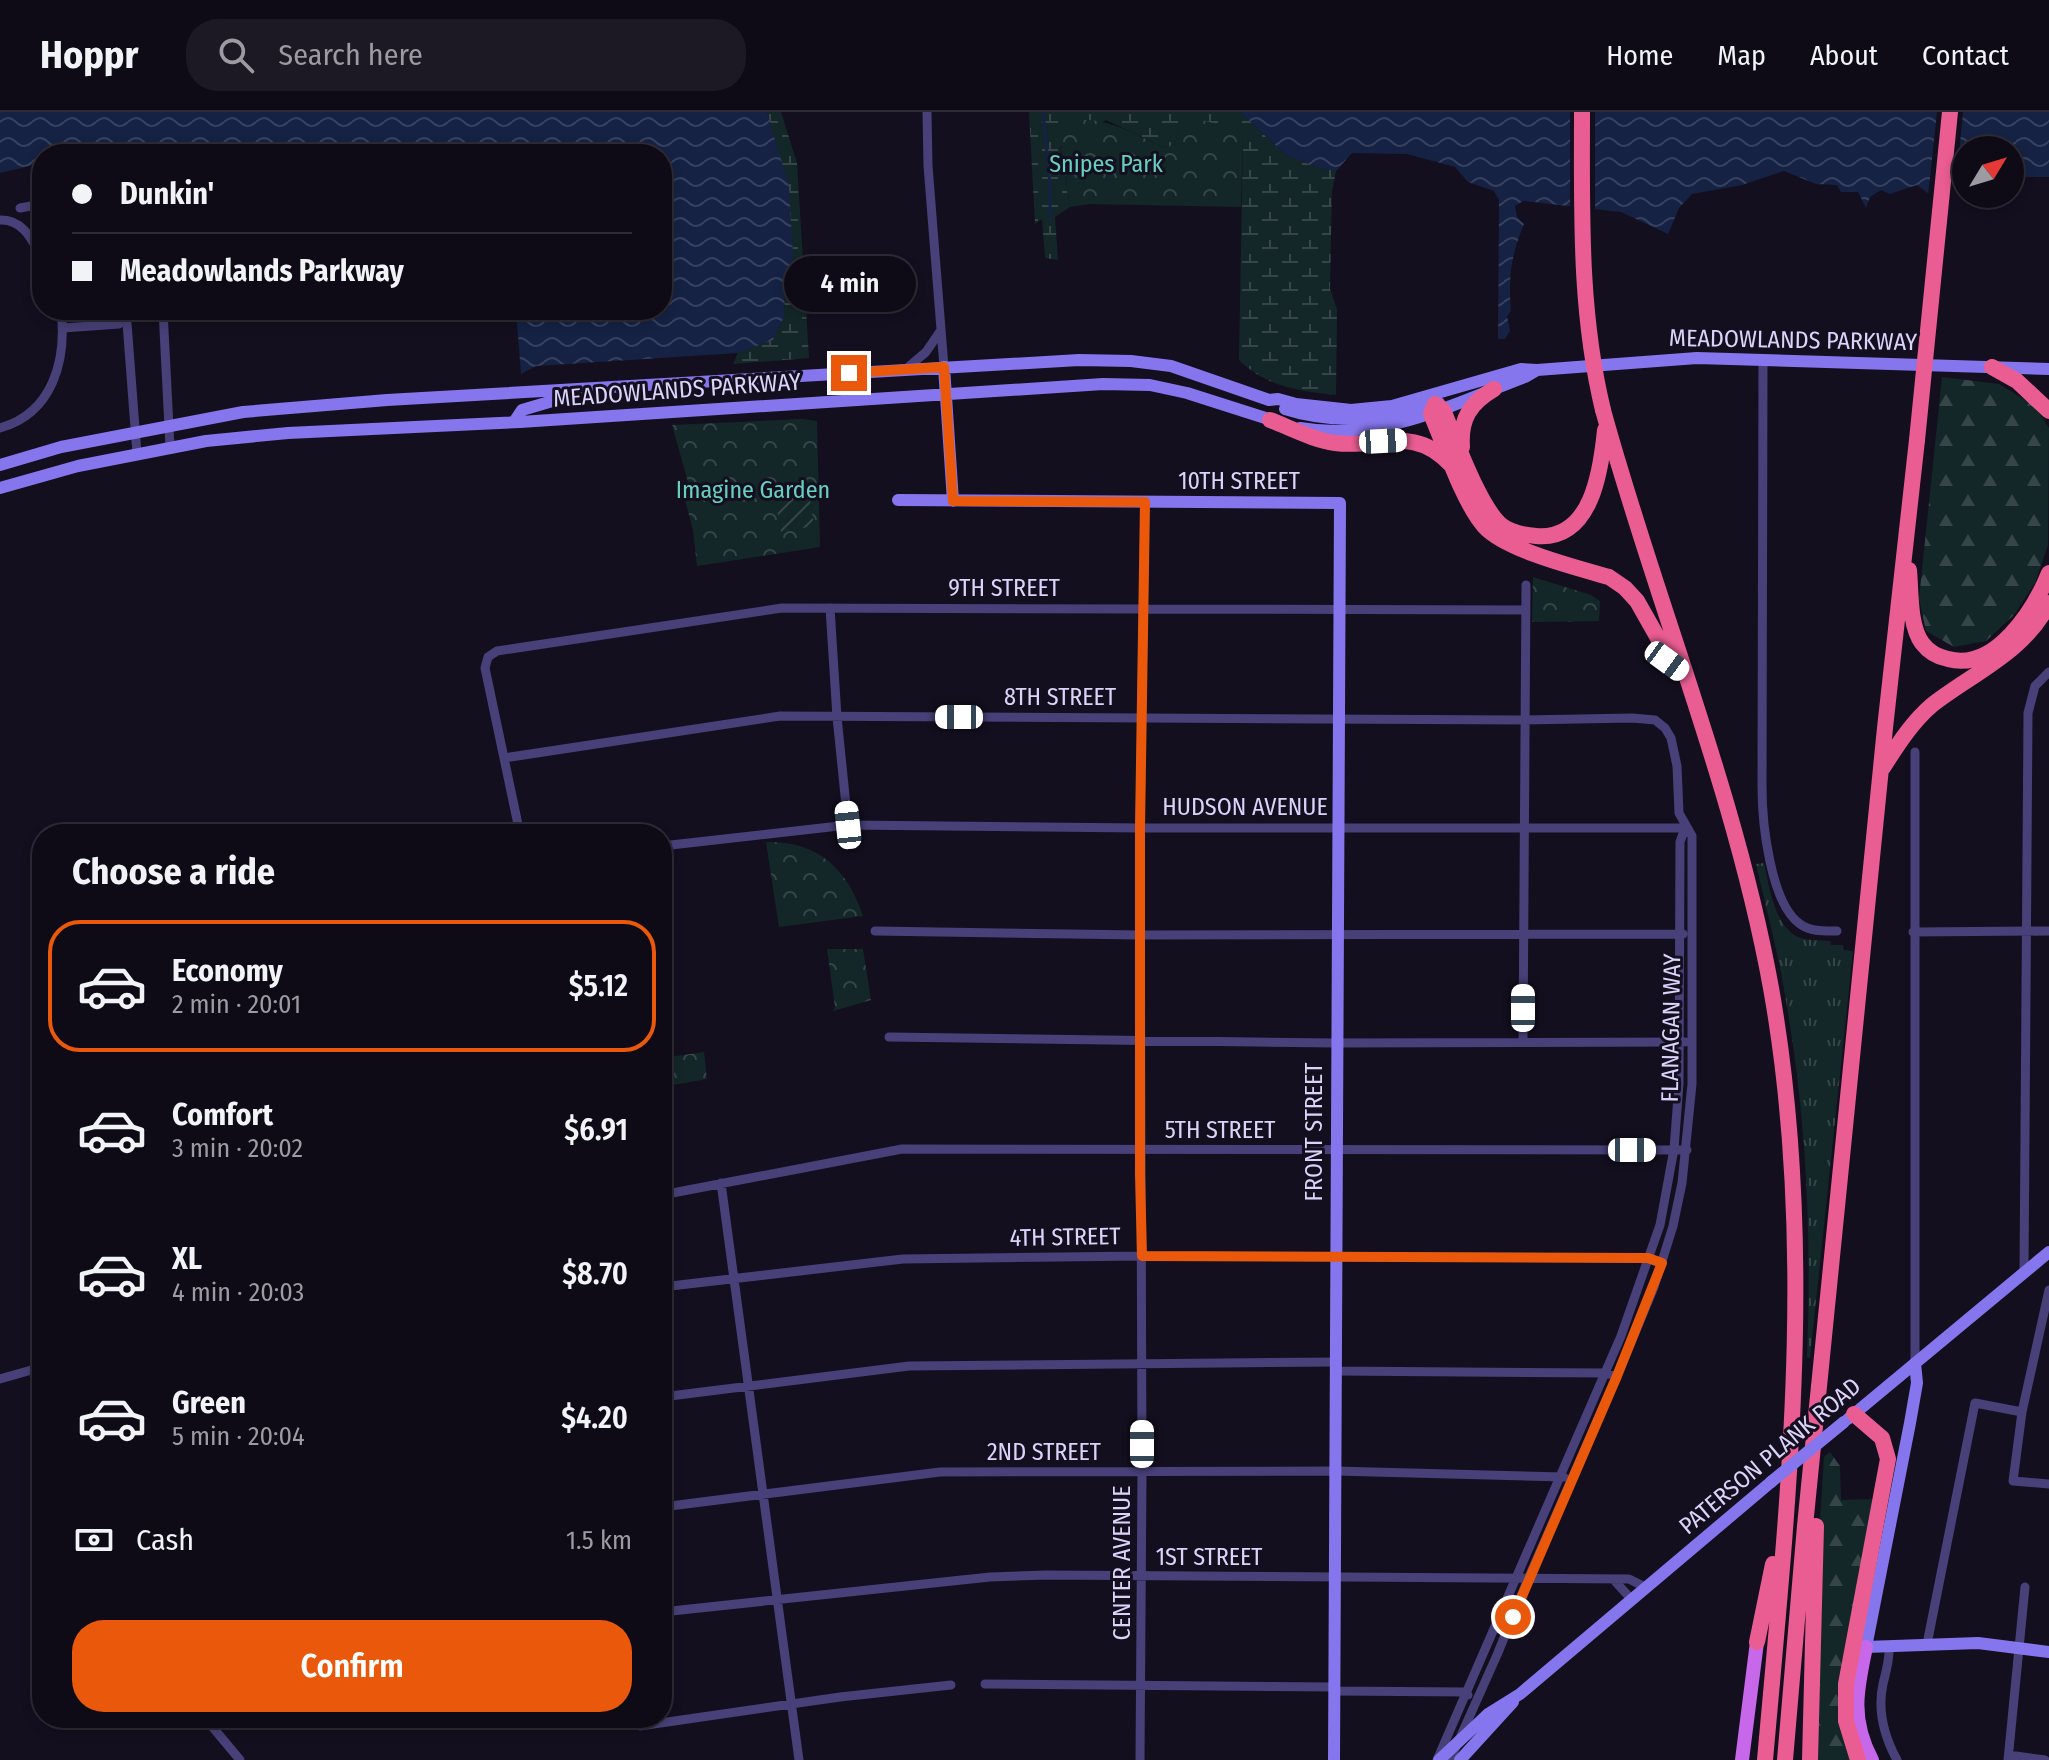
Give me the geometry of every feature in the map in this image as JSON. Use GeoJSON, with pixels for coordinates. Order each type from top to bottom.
{"type":"FeatureCollection","features":[{"type":"Feature","properties":{"kind":"highway"},"geometry":{"type":"LineString","coordinates":[[1582,112],[1584,291],[1590,343],[1605,415],[1750,890],[1768,974],[1785,1084],[1795,1205],[1797,1288],[1794,1393],[1765,1760]]}},
{"type":"Feature","properties":{"kind":"highway"},"geometry":{"type":"LineString","coordinates":[[1785,1760],[1880,772],[1950,112]]}},
{"type":"Feature","properties":{"kind":"highway"},"geometry":{"type":"LineString","coordinates":[[1992,367],[2017,381],[2049,411]]}},
{"type":"Feature","properties":{"kind":"highway"},"geometry":{"type":"LineString","coordinates":[[1462,468],[1462,432],[1467,412],[1497,382]]}},
{"type":"Feature","properties":{"kind":"highway"},"geometry":{"type":"LineString","coordinates":[[1436,410],[1462,468],[1476,514],[1484,526],[1502,541],[1609,577],[1625,588],[1648,619],[1667,661],[1685,674]]}},
{"type":"Feature","properties":{"kind":"highway"},"geometry":{"type":"LineString","coordinates":[[1270,420],[1336,443],[1419,442],[1462,468],[1502,526],[1519,534],[1541,537],[1573,524],[1585,511],[1593,495],[1602,457],[1605,415]]}},
{"type":"Feature","properties":{"kind":"highway"},"geometry":{"type":"LineString","coordinates":[[1906,543],[1917,633],[1932,652],[1959,661],[1986,655],[2014,631],[2030,612],[2049,573]]}},
{"type":"Feature","properties":{"kind":"highway"},"geometry":{"type":"LineString","coordinates":[[1880,772],[1919,717],[2012,650],[2049,603]]}},
{"type":"Feature","properties":{"kind":"highway"},"geometry":{"type":"LineString","coordinates":[[1808,1760],[1818,1416]]}},
{"type":"Feature","properties":{"kind":"highway"},"geometry":{"type":"LineString","coordinates":[[1849,1418],[1878,1432],[1888,1459],[1846,1684],[1846,1721],[1858,1760]]}},
{"type":"Feature","properties":{"kind":"highway"},"geometry":{"type":"LineString","coordinates":[[1757,1642],[1785,1507]]}},
{"type":"Feature","properties":{"kind":"main road","name":"MEADOWLANDS PARKWAY"},"geometry":{"type":"LineString","coordinates":[[0,488],[78,466],[170,447],[288,433],[514,422],[1103,384],[1150,385],[1187,393],[1270,420],[1333,432],[1376,429],[1436,410],[1497,382],[1525,377],[1537,370],[1658,359],[2049,369]]}},
{"type":"Feature","properties":{"kind":"main road","name":"MEADOWLANDS PARKWAY"},"geometry":{"type":"LineString","coordinates":[[0,465],[61,447],[243,412],[906,369],[1079,360],[1131,361],[1171,366],[1269,400],[1351,410],[1392,406],[1488,377],[1497,382]]}},
{"type":"Feature","properties":{"kind":"main road"},"geometry":{"type":"LineString","coordinates":[[944,367],[953,501]]}},
{"type":"Feature","properties":{"kind":"main road"},"geometry":{"type":"LineString","coordinates":[[514,422],[522,410],[556,400],[568,390]]}},
{"type":"Feature","properties":{"kind":"main road"},"geometry":{"type":"LineString","coordinates":[[1269,400],[1275,406],[1295,412],[1350,419],[1436,410]]}},
{"type":"Feature","properties":{"kind":"main road","name":"10TH STREET"},"geometry":{"type":"LineString","coordinates":[[898,500],[1340,503]]}},
{"type":"Feature","properties":{"kind":"main road","name":"FRONT STREET"},"geometry":{"type":"LineString","coordinates":[[1334,1760],[1337,1578],[1335,1043],[1340,503]]}},
{"type":"Feature","properties":{"kind":"main road","name":"PATERSON PLANK ROAD"},"geometry":{"type":"LineString","coordinates":[[1460,1760],[1520,1694],[2049,1252]]}},
{"type":"Feature","properties":{"kind":"main road"},"geometry":{"type":"LineString","coordinates":[[1872,1760],[1861,1735],[1857,1713],[1866,1647],[1917,1383],[1915,1363]]}},
{"type":"Feature","properties":{"kind":"main road"},"geometry":{"type":"LineString","coordinates":[[1742,1760],[1757,1642]]}},
{"type":"Feature","properties":{"kind":"main road"},"geometry":{"type":"LineString","coordinates":[[1866,1647],[1978,1643],[2049,1652]]}},
{"type":"Feature","properties":{"kind":"main road","name":"PATERSON PLANK ROAD"},"geometry":{"type":"LineString","coordinates":[[1438,1760],[1488,1714],[1520,1694]]}},
{"type":"Feature","properties":{"kind":"street"},"geometry":{"type":"LineString","coordinates":[[927,112],[928,166],[944,367]]}},
{"type":"Feature","properties":{"kind":"street"},"geometry":{"type":"LineString","coordinates":[[20,208],[32,206]]}},
{"type":"Feature","properties":{"kind":"street"},"geometry":{"type":"LineString","coordinates":[[0,220],[14,221],[32,242]]}},
{"type":"Feature","properties":{"kind":"street"},"geometry":{"type":"LineString","coordinates":[[0,428],[24,420],[49,391],[59,364],[62,320]]}},
{"type":"Feature","properties":{"kind":"street"},"geometry":{"type":"LineString","coordinates":[[63,328],[119,324],[121,320]]}},
{"type":"Feature","properties":{"kind":"street"},"geometry":{"type":"LineString","coordinates":[[125,320],[137,454]]}},
{"type":"Feature","properties":{"kind":"street"},"geometry":{"type":"LineString","coordinates":[[164,320],[170,447]]}},
{"type":"Feature","properties":{"kind":"street"},"geometry":{"type":"LineString","coordinates":[[906,369],[926,352],[941,330]]}},
{"type":"Feature","properties":{"kind":"street"},"geometry":{"type":"LineString","coordinates":[[1763,360],[1764,832],[1774,874],[1789,912],[1798,923],[1809,929],[1837,931]]}},
{"type":"Feature","properties":{"kind":"street","name":"CENTER AVENUE"},"geometry":{"type":"LineString","coordinates":[[1140,1760],[1140,828],[1145,502]]}},
{"type":"Feature","properties":{"kind":"street"},"geometry":{"type":"LineString","coordinates":[[1523,1042],[1526,585]]}},
{"type":"Feature","properties":{"kind":"street"},"geometry":{"type":"LineString","coordinates":[[830,608],[848,825]]}},
{"type":"Feature","properties":{"kind":"street","name":"9TH STREET"},"geometry":{"type":"LineString","coordinates":[[504,758],[486,675],[488,657],[497,651],[771,609],[1526,610]]}},
{"type":"Feature","properties":{"kind":"street"},"geometry":{"type":"LineString","coordinates":[[2024,1273],[2028,713],[2035,686],[2049,672]]}},
{"type":"Feature","properties":{"kind":"street","name":"8TH STREET"},"geometry":{"type":"LineString","coordinates":[[504,758],[780,716],[1647,718],[1665,728]]}},
{"type":"Feature","properties":{"kind":"street","name":"FLANAGAN WAY"},"geometry":{"type":"LineString","coordinates":[[1450,1760],[1617,1376],[1662,1263],[1678,1205],[1691,1100],[1692,836],[1679,813],[1674,751],[1665,728]]}},
{"type":"Feature","properties":{"kind":"street"},"geometry":{"type":"LineString","coordinates":[[1915,752],[1915,1363]]}},
{"type":"Feature","properties":{"kind":"street"},"geometry":{"type":"LineString","coordinates":[[504,758],[518,824]]}},
{"type":"Feature","properties":{"kind":"street","name":"HUDSON AVENUE"},"geometry":{"type":"LineString","coordinates":[[672,845],[848,825],[1685,828]]}},
{"type":"Feature","properties":{"kind":"street","name":"FLANAGAN WAY"},"geometry":{"type":"LineString","coordinates":[[1438,1760],[1621,1336],[1665,1203],[1678,1100],[1680,842],[1685,828]]}},
{"type":"Feature","properties":{"kind":"street"},"geometry":{"type":"LineString","coordinates":[[875,931],[1140,935],[1692,934]]}},
{"type":"Feature","properties":{"kind":"street"},"geometry":{"type":"LineString","coordinates":[[1913,932],[2049,931]]}},
{"type":"Feature","properties":{"kind":"street"},"geometry":{"type":"LineString","coordinates":[[1679,989],[1692,989]]}},
{"type":"Feature","properties":{"kind":"street"},"geometry":{"type":"LineString","coordinates":[[889,1037],[1140,1042],[1693,1043]]}},
{"type":"Feature","properties":{"kind":"street"},"geometry":{"type":"LineString","coordinates":[[1678,1100],[1691,1100]]}},
{"type":"Feature","properties":{"kind":"street","name":"5TH STREET"},"geometry":{"type":"LineString","coordinates":[[672,1193],[902,1149],[1687,1150]]}},
{"type":"Feature","properties":{"kind":"street"},"geometry":{"type":"LineString","coordinates":[[721,1183],[799,1760]]}},
{"type":"Feature","properties":{"kind":"street"},"geometry":{"type":"LineString","coordinates":[[1665,1203],[1678,1205]]}},
{"type":"Feature","properties":{"kind":"street","name":"4TH STREET"},"geometry":{"type":"LineString","coordinates":[[672,1286],[903,1259],[1336,1256],[1648,1258],[1662,1263]]}},
{"type":"Feature","properties":{"kind":"street"},"geometry":{"type":"LineString","coordinates":[[2049,1290],[2022,1412],[2013,1481],[2049,1484]]}},
{"type":"Feature","properties":{"kind":"street"},"geometry":{"type":"LineString","coordinates":[[672,1396],[909,1366],[1142,1363],[1605,1373],[1617,1376]]}},
{"type":"Feature","properties":{"kind":"street"},"geometry":{"type":"LineString","coordinates":[[0,1379],[32,1370]]}},
{"type":"Feature","properties":{"kind":"street"},"geometry":{"type":"LineString","coordinates":[[1927,1644],[1975,1403],[2022,1412]]}},
{"type":"Feature","properties":{"kind":"street"},"geometry":{"type":"LineString","coordinates":[[1581,1428],[1593,1432]]}},
{"type":"Feature","properties":{"kind":"street","name":"2ND STREET"},"geometry":{"type":"LineString","coordinates":[[672,1506],[940,1472],[1335,1471],[1559,1475],[1571,1479]]}},
{"type":"Feature","properties":{"kind":"street","name":"1ST STREET"},"geometry":{"type":"LineString","coordinates":[[672,1611],[990,1577],[1046,1575],[1613,1579],[1636,1580],[1647,1588]]}},
{"type":"Feature","properties":{"kind":"street"},"geometry":{"type":"LineString","coordinates":[[1613,1579],[1632,1600]]}},
{"type":"Feature","properties":{"kind":"street"},"geometry":{"type":"LineString","coordinates":[[2025,1587],[2008,1757],[2045,1760]]}},
{"type":"Feature","properties":{"kind":"street"},"geometry":{"type":"LineString","coordinates":[[1889,1646],[1881,1710],[1887,1740],[1897,1760]]}},
{"type":"Feature","properties":{"kind":"street"},"geometry":{"type":"LineString","coordinates":[[985,1684],[1466,1692],[1471,1704],[1470,1714]]}},
{"type":"Feature","properties":{"kind":"street"},"geometry":{"type":"LineString","coordinates":[[672,1721],[951,1685]]}},
{"type":"Feature","properties":{"kind":"street"},"geometry":{"type":"LineString","coordinates":[[213,1728],[240,1760]]}},
{"type":"Feature","properties":{"kind":"green space"},"geometry":{"type":"Polygon","coordinates":[[[767,112],[781,112],[797,163],[809,358],[733,364],[738,353],[773,340],[784,317],[785,289],[794,291],[776,143],[767,112]]]}},
{"type":"Feature","properties":{"kind":"green space"},"geometry":{"type":"Polygon","coordinates":[[[1029,112],[1240,112],[1286,155],[1336,171],[1332,192],[1330,289],[1337,309],[1336,395],[1272,382],[1239,360],[1243,137],[1237,130],[1179,126],[1175,145],[1165,148],[1106,120],[1060,146],[1070,207],[1055,217],[1058,260],[1045,258],[1042,219],[1035,224],[1029,112]]]}},
{"type":"Feature","properties":{"kind":"green space","name":"Snipes Park"},"geometry":{"type":"Polygon","coordinates":[[[1185,115],[1237,130],[1243,137],[1241,207],[1090,204],[1070,207],[1057,123],[1087,120],[1113,125],[1165,148],[1175,145],[1185,115]]]}},
{"type":"Feature","properties":{"kind":"green space"},"geometry":{"type":"Polygon","coordinates":[[[1942,377],[1999,384],[2035,406],[2049,428],[2048,545],[2035,583],[2014,615],[1986,641],[1954,647],[1926,631],[1919,599],[1942,377]]]}},
{"type":"Feature","properties":{"kind":"green space","name":"Imagine Garden"},"geometry":{"type":"Polygon","coordinates":[[[802,419],[817,421],[820,547],[697,566],[693,530],[681,485],[688,482],[672,425],[802,419]]]}},
{"type":"Feature","properties":{"kind":"green space"},"geometry":{"type":"Polygon","coordinates":[[[809,494],[814,526],[781,532],[775,500],[809,494]]]}},
{"type":"Feature","properties":{"kind":"green space"},"geometry":{"type":"Polygon","coordinates":[[[1533,577],[1591,595],[1600,601],[1599,621],[1532,622],[1533,577]]]}},
{"type":"Feature","properties":{"kind":"green space"},"geometry":{"type":"Polygon","coordinates":[[[766,842],[801,846],[828,861],[848,884],[863,916],[779,927],[766,842]]]}},
{"type":"Feature","properties":{"kind":"green space"},"geometry":{"type":"Polygon","coordinates":[[[1764,863],[1778,914],[1790,931],[1798,937],[1830,941],[1831,945],[1843,945],[1844,950],[1853,951],[1810,1358],[1807,1357],[1808,1216],[1802,1123],[1783,984],[1756,864],[1764,863]]]}},
{"type":"Feature","properties":{"kind":"green space"},"geometry":{"type":"Polygon","coordinates":[[[827,949],[863,949],[871,1000],[833,1011],[827,949]]]}},
{"type":"Feature","properties":{"kind":"green space"},"geometry":{"type":"Polygon","coordinates":[[[704,1052],[707,1079],[673,1085],[672,1057],[704,1052]]]}},
{"type":"Feature","properties":{"kind":"green space"},"geometry":{"type":"Polygon","coordinates":[[[1830,1452],[1840,1466],[1841,1500],[1876,1499],[1851,1760],[1814,1760],[1817,1566],[1824,1457],[1830,1452]]]}},
{"type":"Feature","properties":{"kind":"water"},"geometry":{"type":"Polygon","coordinates":[[[0,112],[767,112],[789,186],[795,291],[785,290],[784,317],[773,340],[738,353],[536,366],[521,374],[517,320],[672,320],[672,144],[32,144],[32,165],[0,173],[0,112]]]}},
{"type":"Feature","properties":{"kind":"water"},"geometry":{"type":"Polygon","coordinates":[[[1240,112],[2049,112],[2049,177],[2024,177],[2024,136],[1952,136],[1952,190],[1929,194],[1917,185],[1890,194],[1881,190],[1870,197],[1866,208],[1858,192],[1841,192],[1837,185],[1816,184],[1784,171],[1742,185],[1692,194],[1679,208],[1668,234],[1621,212],[1523,201],[1515,206],[1517,217],[1524,224],[1512,266],[1511,311],[1507,316],[1510,331],[1505,339],[1498,339],[1499,200],[1494,191],[1468,182],[1455,167],[1407,154],[1352,153],[1336,171],[1286,155],[1240,112]]]}},
{"type":"Feature","properties":{"kind":"pier"},"geometry":{"type":"Polygon","coordinates":[[[1570,112],[1595,112],[1595,213],[1570,209],[1570,112]]]}},
{"type":"Feature","properties":{"kind":"pier"},"geometry":{"type":"Polygon","coordinates":[[[1937,112],[1963,112],[1961,136],[1952,136],[1952,195],[1928,197],[1937,112]]]}},
{"type":"Feature","properties":{"kind":"waterway"},"geometry":{"type":"LineString","coordinates":[[1043,112],[1050,220]]}},
{"type":"Feature","properties":{"kind":"route"},"geometry":{"type":"LineString","coordinates":[[849,373],[944,367],[953,501],[1145,502],[1140,828],[1142,1256],[1648,1258],[1662,1263],[1513,1617]]}}]}
